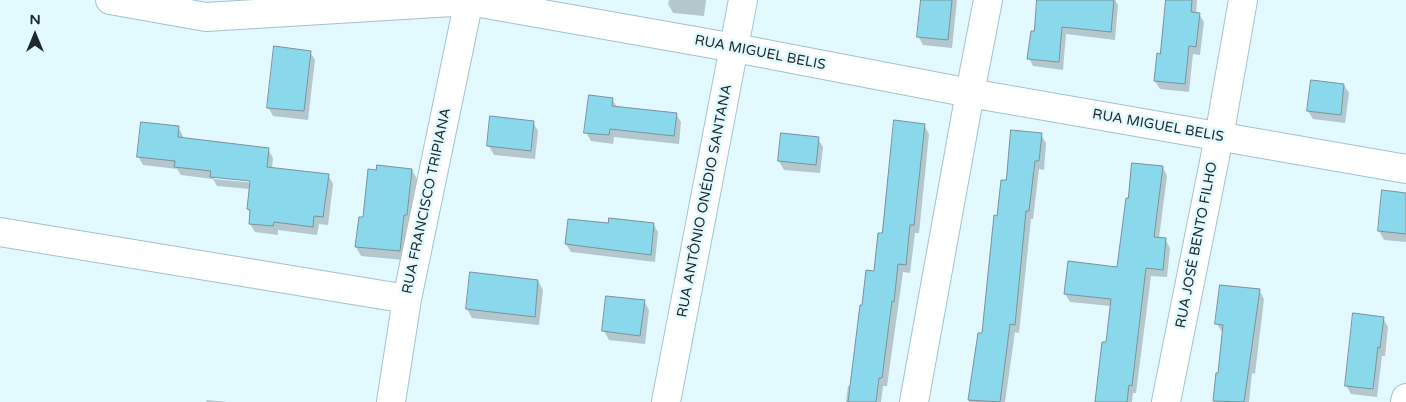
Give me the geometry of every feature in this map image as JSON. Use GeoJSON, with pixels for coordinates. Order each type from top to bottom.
{"type":"FeatureCollection","features":[{"type":"Feature","properties":{"kind":"street","name":"RUA MIGUEL BELIS"},"geometry":{"type":"LineString","coordinates":[[110,0],[208,9],[469,1],[1219,137],[1406,169]]}},
{"type":"Feature","properties":{"kind":"street","name":"RUA ANTÔNIO ONÉDIO SANTANA"},"geometry":{"type":"LineString","coordinates":[[666,402],[743,0]]}},
{"type":"Feature","properties":{"kind":"street"},"geometry":{"type":"LineString","coordinates":[[914,402],[988,0]]}},
{"type":"Feature","properties":{"kind":"street","name":"RUA JOSÉ BENTO FILHO"},"geometry":{"type":"LineString","coordinates":[[1166,402],[1219,137],[1243,0]]}},
{"type":"Feature","properties":{"kind":"street","name":"RUA FRANCISCO TRIPIANA"},"geometry":{"type":"LineString","coordinates":[[391,402],[407,299],[469,1]]}},
{"type":"Feature","properties":{"kind":"street"},"geometry":{"type":"LineString","coordinates":[[0,232],[407,299]]}},
{"type":"Feature","properties":{"kind":"street"},"geometry":{"type":"LineString","coordinates":[[1405,402],[1406,398]]}},
{"type":"Feature","properties":{"kind":"building"},"geometry":{"type":"Polygon","coordinates":[[[921,0],[952,0],[948,40],[917,37],[921,0]]]}},
{"type":"Feature","properties":{"kind":"building"},"geometry":{"type":"Polygon","coordinates":[[[1037,0],[1114,0],[1111,32],[1062,27],[1059,62],[1027,59],[1031,31],[1034,31],[1037,0]]]}},
{"type":"Feature","properties":{"kind":"building"},"geometry":{"type":"Polygon","coordinates":[[[1166,0],[1192,0],[1191,12],[1200,13],[1196,47],[1189,46],[1185,84],[1154,81],[1157,53],[1160,54],[1166,0]]]}},
{"type":"Feature","properties":{"kind":"building"},"geometry":{"type":"Polygon","coordinates":[[[274,46],[311,51],[304,111],[267,108],[274,46]]]}},
{"type":"Feature","properties":{"kind":"building"},"geometry":{"type":"Polygon","coordinates":[[[1311,80],[1344,84],[1341,115],[1307,111],[1311,80]]]}},
{"type":"Feature","properties":{"kind":"building"},"geometry":{"type":"Polygon","coordinates":[[[589,95],[613,98],[612,106],[677,113],[674,136],[610,129],[609,135],[584,133],[589,95]]]}},
{"type":"Feature","properties":{"kind":"building"},"geometry":{"type":"Polygon","coordinates":[[[490,116],[534,121],[531,151],[487,146],[490,116]]]}},
{"type":"Feature","properties":{"kind":"building"},"geometry":{"type":"Polygon","coordinates":[[[894,120],[925,124],[914,225],[910,225],[906,265],[898,264],[882,378],[879,378],[876,402],[848,402],[866,270],[874,271],[878,233],[882,233],[894,120]]]}},
{"type":"Feature","properties":{"kind":"building"},"geometry":{"type":"Polygon","coordinates":[[[141,122],[179,126],[178,137],[269,148],[267,167],[329,174],[323,217],[314,216],[313,227],[274,222],[273,226],[249,224],[250,210],[247,209],[250,181],[210,177],[211,171],[174,167],[175,161],[137,157],[141,122]]]}},
{"type":"Feature","properties":{"kind":"building"},"geometry":{"type":"Polygon","coordinates":[[[1011,130],[1042,133],[1039,161],[1035,161],[1029,211],[1026,211],[1015,325],[1010,324],[1000,402],[968,400],[978,333],[982,333],[994,215],[997,216],[1001,180],[1006,180],[1011,130]]]}},
{"type":"Feature","properties":{"kind":"building"},"geometry":{"type":"Polygon","coordinates":[[[781,133],[819,137],[816,165],[778,161],[781,133]]]}},
{"type":"Feature","properties":{"kind":"building"},"geometry":{"type":"Polygon","coordinates":[[[1132,163],[1163,166],[1154,237],[1166,238],[1163,270],[1146,268],[1132,386],[1129,385],[1127,402],[1095,402],[1102,342],[1106,342],[1111,299],[1064,294],[1068,261],[1117,267],[1132,163]]]}},
{"type":"Feature","properties":{"kind":"building"},"geometry":{"type":"Polygon","coordinates":[[[377,165],[412,169],[407,215],[404,215],[400,251],[355,247],[359,217],[363,217],[368,169],[376,170],[377,165]]]}},
{"type":"Feature","properties":{"kind":"building"},"geometry":{"type":"Polygon","coordinates":[[[1382,190],[1406,193],[1406,234],[1378,231],[1382,190]]]}},
{"type":"Feature","properties":{"kind":"building"},"geometry":{"type":"Polygon","coordinates":[[[609,218],[654,223],[651,255],[565,244],[568,219],[608,223],[609,218]]]}},
{"type":"Feature","properties":{"kind":"building"},"geometry":{"type":"Polygon","coordinates":[[[470,272],[538,280],[535,317],[466,309],[470,272]]]}},
{"type":"Feature","properties":{"kind":"building"},"geometry":{"type":"Polygon","coordinates":[[[1220,285],[1260,289],[1244,402],[1213,401],[1223,325],[1215,324],[1220,285]]]}},
{"type":"Feature","properties":{"kind":"building"},"geometry":{"type":"Polygon","coordinates":[[[606,296],[645,300],[640,336],[602,331],[606,296]]]}},
{"type":"Feature","properties":{"kind":"building"},"geometry":{"type":"Polygon","coordinates":[[[1353,313],[1384,317],[1373,389],[1345,386],[1353,313]]]}}]}
